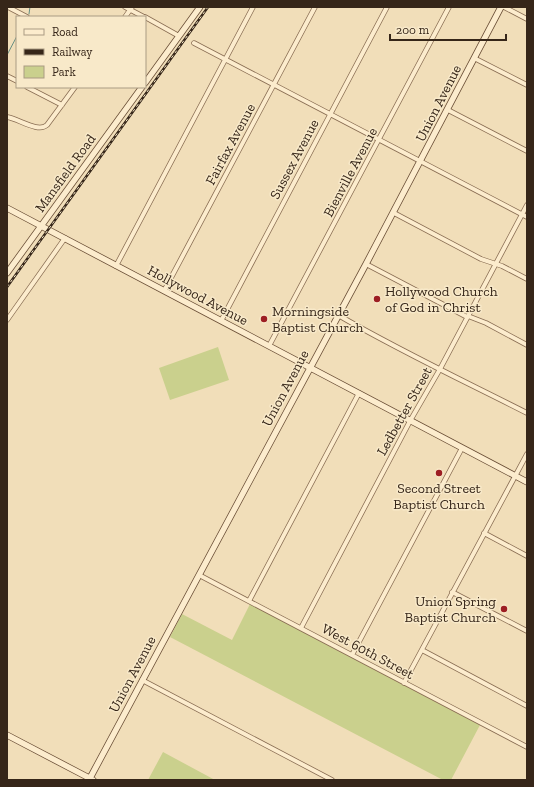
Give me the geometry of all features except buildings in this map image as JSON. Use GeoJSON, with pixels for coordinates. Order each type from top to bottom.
{"type":"FeatureCollection","features":[{"type":"Feature","properties":{"kind":"street"},"geometry":{"type":"LineString","coordinates":[[8,7],[25,16]]}},
{"type":"Feature","properties":{"kind":"street"},"geometry":{"type":"LineString","coordinates":[[125,7],[131,8],[143,16]]}},
{"type":"Feature","properties":{"kind":"street"},"geometry":{"type":"LineString","coordinates":[[146,82],[200,7]]}},
{"type":"Feature","properties":{"kind":"street"},"geometry":{"type":"LineString","coordinates":[[116,266],[253,7]]}},
{"type":"Feature","properties":{"kind":"street","name":"Fairfax Avenue"},"geometry":{"type":"LineString","coordinates":[[164,291],[315,7]]}},
{"type":"Feature","properties":{"kind":"street","name":"Sussex Avenue"},"geometry":{"type":"LineString","coordinates":[[221,321],[387,7]]}},
{"type":"Feature","properties":{"kind":"street","name":"Bienville Avenue"},"geometry":{"type":"LineString","coordinates":[[269,346],[449,7]]}},
{"type":"Feature","properties":{"kind":"street"},"geometry":{"type":"LineString","coordinates":[[502,7],[527,19]]}},
{"type":"Feature","properties":{"kind":"street","name":"Union Avenue"},"geometry":{"type":"LineString","coordinates":[[90,779],[394,213],[502,7]]}},
{"type":"Feature","properties":{"kind":"street"},"geometry":{"type":"LineString","coordinates":[[146,18],[179,36]]}},
{"type":"Feature","properties":{"kind":"street"},"geometry":{"type":"LineString","coordinates":[[194,43],[527,217]]}},
{"type":"Feature","properties":{"kind":"street"},"geometry":{"type":"LineString","coordinates":[[474,58],[527,85]]}},
{"type":"Feature","properties":{"kind":"street"},"geometry":{"type":"LineString","coordinates":[[7,76],[16,80]]}},
{"type":"Feature","properties":{"kind":"street"},"geometry":{"type":"LineString","coordinates":[[30,88],[62,105]]}},
{"type":"Feature","properties":{"kind":"street"},"geometry":{"type":"LineString","coordinates":[[7,117],[17,119],[38,128],[43,128],[47,125],[74,88]]}},
{"type":"Feature","properties":{"kind":"street","name":"Mansfield Road"},"geometry":{"type":"LineString","coordinates":[[7,273],[141,88]]}},
{"type":"Feature","properties":{"kind":"street"},"geometry":{"type":"LineString","coordinates":[[448,110],[527,152]]}},
{"type":"Feature","properties":{"kind":"street","name":"Ledbetter Street"},"geometry":{"type":"LineString","coordinates":[[300,628],[527,205]]}},
{"type":"Feature","properties":{"kind":"street","name":"Hollywood Avenue"},"geometry":{"type":"LineString","coordinates":[[7,208],[527,482]]}},
{"type":"Feature","properties":{"kind":"street"},"geometry":{"type":"LineString","coordinates":[[394,213],[481,259],[510,270],[527,279]]}},
{"type":"Feature","properties":{"kind":"street"},"geometry":{"type":"LineString","coordinates":[[7,320],[65,238]]}},
{"type":"Feature","properties":{"kind":"street"},"geometry":{"type":"LineString","coordinates":[[366,264],[468,317],[486,322],[527,344]]}},
{"type":"Feature","properties":{"kind":"street"},"geometry":{"type":"LineString","coordinates":[[338,315],[421,360],[527,413]]}},
{"type":"Feature","properties":{"kind":"street"},"geometry":{"type":"LineString","coordinates":[[249,601],[359,393]]}},
{"type":"Feature","properties":{"kind":"street"},"geometry":{"type":"LineString","coordinates":[[352,655],[462,448]]}},
{"type":"Feature","properties":{"kind":"street"},"geometry":{"type":"LineString","coordinates":[[404,682],[527,454]]}},
{"type":"Feature","properties":{"kind":"street"},"geometry":{"type":"LineString","coordinates":[[484,534],[527,556]]}},
{"type":"Feature","properties":{"kind":"street","name":"West 60th Street"},"geometry":{"type":"LineString","coordinates":[[199,575],[527,747]]}},
{"type":"Feature","properties":{"kind":"street"},"geometry":{"type":"LineString","coordinates":[[452,592],[527,631]]}},
{"type":"Feature","properties":{"kind":"street"},"geometry":{"type":"LineString","coordinates":[[422,650],[526,705],[527,700]]}},
{"type":"Feature","properties":{"kind":"street"},"geometry":{"type":"LineString","coordinates":[[142,680],[332,780]]}},
{"type":"Feature","properties":{"kind":"street"},"geometry":{"type":"LineString","coordinates":[[7,735],[90,779]]}},
{"type":"Feature","properties":{"kind":"green space"},"geometry":{"type":"Polygon","coordinates":[[[218,347],[229,380],[170,400],[159,368],[218,347]]]}},
{"type":"Feature","properties":{"kind":"green space"},"geometry":{"type":"Polygon","coordinates":[[[250,604],[480,725],[451,780],[443,780],[170,637],[182,614],[232,640],[250,604]]]}},
{"type":"Feature","properties":{"kind":"green space"},"geometry":{"type":"Polygon","coordinates":[[[163,752],[215,780],[148,780],[163,752]]]}},
{"type":"Feature","properties":{"kind":"waterway"},"geometry":{"type":"LineString","coordinates":[[29,14],[30,7]]}},
{"type":"Feature","properties":{"kind":"waterway"},"geometry":{"type":"LineString","coordinates":[[7,55],[16,38]]}},
{"type":"Feature","properties":{"kind":"railway"},"geometry":{"type":"LineString","coordinates":[[7,287],[208,7]]}},
{"type":"Feature","properties":{"kind":"place","name":"Hollywood Church of God in Christ"},"geometry":{"type":"Point","coordinates":[377,299]}},
{"type":"Feature","properties":{"kind":"place","name":"Morningside Baptist Church"},"geometry":{"type":"Point","coordinates":[264,319]}},
{"type":"Feature","properties":{"kind":"place","name":"Second Street Baptist Church"},"geometry":{"type":"Point","coordinates":[439,473]}},
{"type":"Feature","properties":{"kind":"place","name":"Union Spring Baptist Church"},"geometry":{"type":"Point","coordinates":[504,609]}}]}
